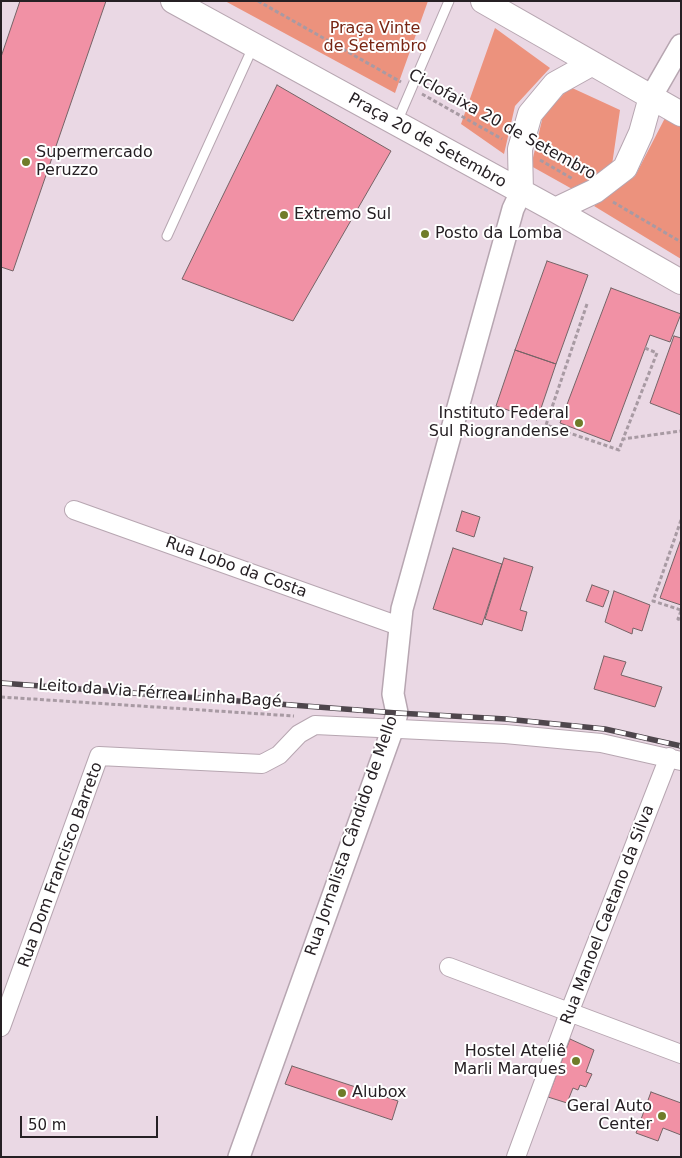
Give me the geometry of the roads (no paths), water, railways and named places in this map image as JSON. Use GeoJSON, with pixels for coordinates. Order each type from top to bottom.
{"type":"FeatureCollection","features":[{"type":"Feature","properties":{"kind":"main road","name":"Praça 20 de Setembro"},"geometry":{"type":"LineString","coordinates":[[173,1],[555,210],[681,282]]}},
{"type":"Feature","properties":{"kind":"main road"},"geometry":{"type":"LineString","coordinates":[[484,1],[681,114]]}},
{"type":"Feature","properties":{"kind":"main road"},"geometry":{"type":"LineString","coordinates":[[521,192],[520,149],[530,114],[555,84],[591,64]]}},
{"type":"Feature","properties":{"kind":"main road"},"geometry":{"type":"LineString","coordinates":[[555,210],[595,191],[624,168],[641,133],[650,97]]}},
{"type":"Feature","properties":{"kind":"street"},"geometry":{"type":"LineString","coordinates":[[650,97],[681,45]]}},
{"type":"Feature","properties":{"kind":"street","name":"Rua Jornalista Cândido de Mello"},"geometry":{"type":"LineString","coordinates":[[239,1157],[397,712],[393,694],[402,608],[513,209],[521,192]]}},
{"type":"Feature","properties":{"kind":"street","name":"Rua Lobo da Costa"},"geometry":{"type":"LineString","coordinates":[[74,510],[399,626]]}},
{"type":"Feature","properties":{"kind":"street","name":"Rua Dom Francisco Barreto"},"geometry":{"type":"LineString","coordinates":[[1,1027],[99,756],[262,764],[279,755],[299,734],[315,725],[392,728]]}},
{"type":"Feature","properties":{"kind":"street"},"geometry":{"type":"LineString","coordinates":[[392,728],[505,734],[601,743],[675,759]]}},
{"type":"Feature","properties":{"kind":"street","name":"Rua Manoel Caetano da Silva"},"geometry":{"type":"LineString","coordinates":[[516,1157],[569,1013],[675,759]]}},
{"type":"Feature","properties":{"kind":"street"},"geometry":{"type":"LineString","coordinates":[[449,967],[681,1054]]}},
{"type":"Feature","properties":{"kind":"lane"},"geometry":{"type":"LineString","coordinates":[[396,124],[448,1]]}},
{"type":"Feature","properties":{"kind":"lane"},"geometry":{"type":"LineString","coordinates":[[168,236],[254,46]]}},
{"type":"Feature","properties":{"kind":"railway"},"geometry":{"type":"LineString","coordinates":[[1,683],[397,713],[506,719],[605,729],[681,746]]}},
{"type":"Feature","properties":{"kind":"place","name":"Supermercado Peruzzo"},"geometry":{"type":"Point","coordinates":[26,162]}},
{"type":"Feature","properties":{"kind":"place","name":"Extremo Sul"},"geometry":{"type":"Point","coordinates":[284,215]}},
{"type":"Feature","properties":{"kind":"place","name":"Posto da Lomba"},"geometry":{"type":"Point","coordinates":[425,234]}},
{"type":"Feature","properties":{"kind":"place","name":"Instituto Federal Sul Riograndense"},"geometry":{"type":"Point","coordinates":[579,423]}},
{"type":"Feature","properties":{"kind":"place","name":"Hostel Ateliê Marli Marques"},"geometry":{"type":"Point","coordinates":[576,1061]}},
{"type":"Feature","properties":{"kind":"place","name":"Alubox"},"geometry":{"type":"Point","coordinates":[342,1093]}},
{"type":"Feature","properties":{"kind":"place","name":"Geral Auto Center"},"geometry":{"type":"Point","coordinates":[662,1116]}},
{"type":"Feature","properties":{"kind":"park label","name":"Praça Vinte de Setembro"},"geometry":{"type":"Point","coordinates":[375,38]}}]}
